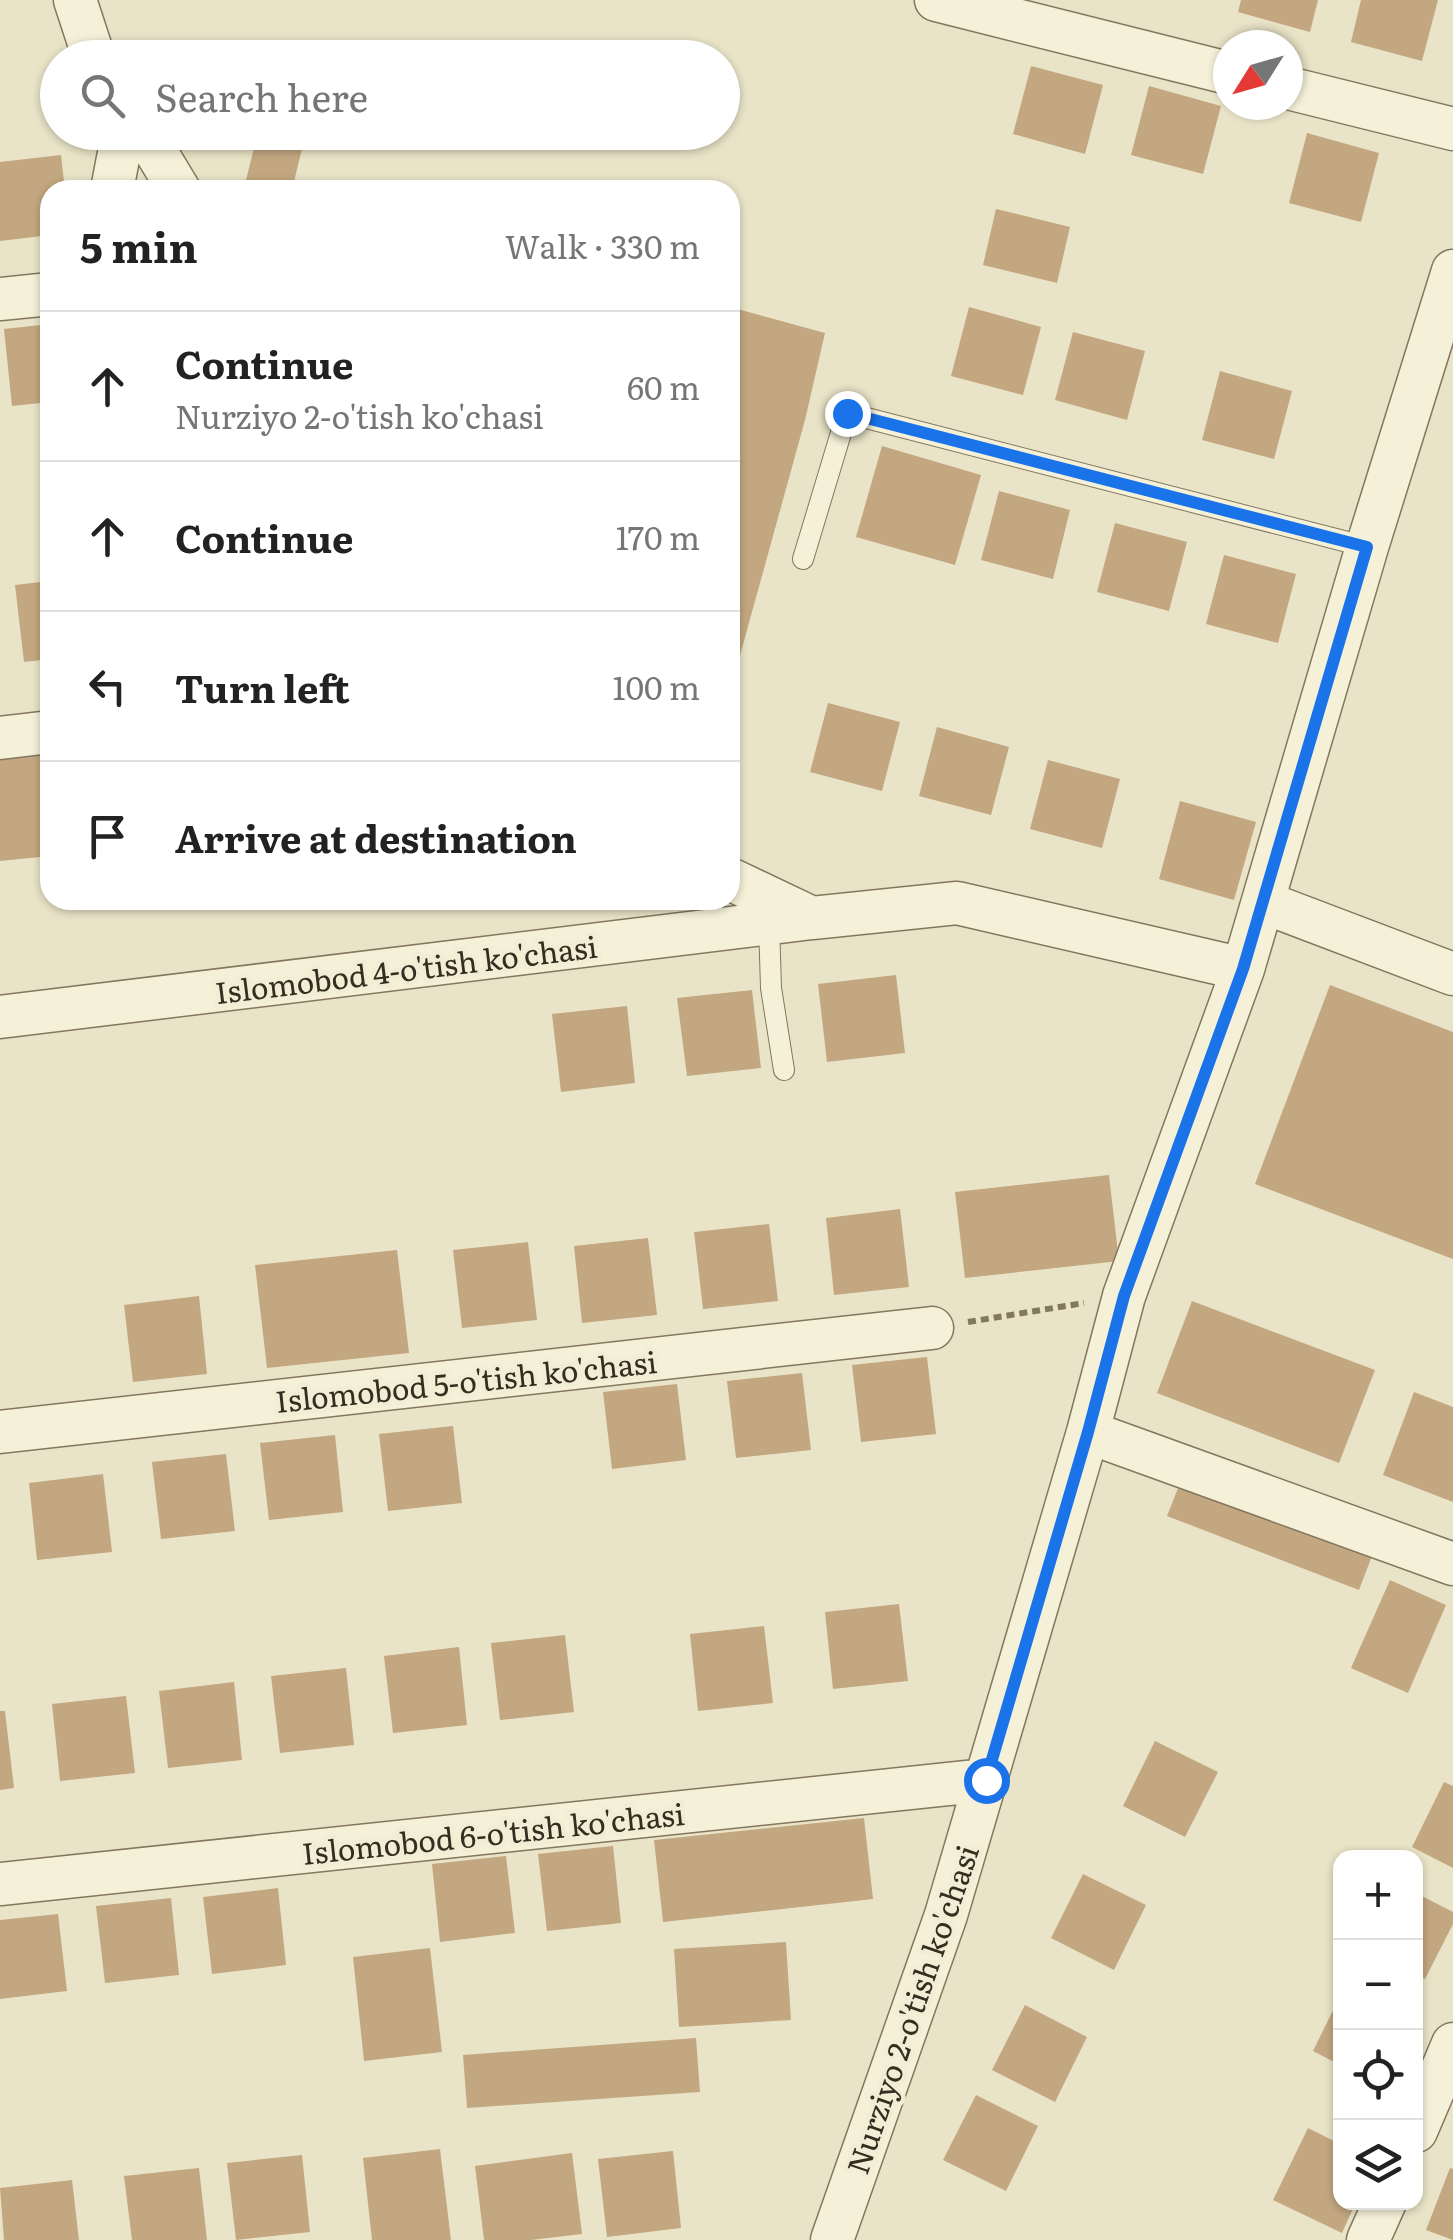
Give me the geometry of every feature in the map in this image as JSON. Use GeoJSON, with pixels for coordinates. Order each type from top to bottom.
{"type":"FeatureCollection","features":[{"type":"Feature","properties":{"kind":"street"},"geometry":{"type":"LineString","coordinates":[[75,0],[88,40]]}},
{"type":"Feature","properties":{"kind":"street"},"geometry":{"type":"LineString","coordinates":[[936,0],[1213,69]]}},
{"type":"Feature","properties":{"kind":"street"},"geometry":{"type":"LineString","coordinates":[[1303,92],[1453,129]]}},
{"type":"Feature","properties":{"kind":"street"},"geometry":{"type":"LineString","coordinates":[[114,180],[120,150]]}},
{"type":"Feature","properties":{"kind":"street"},"geometry":{"type":"LineString","coordinates":[[155,150],[173,180]]}},
{"type":"Feature","properties":{"kind":"street","name":"Nurziyo 2-o'tish ko'chasi"},"geometry":{"type":"LineString","coordinates":[[832,2240],[946,1915],[1124,1296],[1243,969],[1453,271]]}},
{"type":"Feature","properties":{"kind":"street"},"geometry":{"type":"LineString","coordinates":[[0,299],[40,295]]}},
{"type":"Feature","properties":{"kind":"street"},"geometry":{"type":"LineString","coordinates":[[0,738],[40,733]]}},
{"type":"Feature","properties":{"kind":"street"},"geometry":{"type":"LineString","coordinates":[[740,884],[812,918]]}},
{"type":"Feature","properties":{"kind":"street"},"geometry":{"type":"LineString","coordinates":[[1262,902],[1453,974]]}},
{"type":"Feature","properties":{"kind":"street","name":"Islomobod 4-o'tish ko'chasi"},"geometry":{"type":"LineString","coordinates":[[0,1017],[956,903],[1243,969]]}},
{"type":"Feature","properties":{"kind":"street","name":"Islomobod 5-o'tish ko'chasi"},"geometry":{"type":"LineString","coordinates":[[0,1432],[932,1328]]}},
{"type":"Feature","properties":{"kind":"street"},"geometry":{"type":"LineString","coordinates":[[1088,1432],[1453,1564]]}},
{"type":"Feature","properties":{"kind":"street","name":"Islomobod 6-o'tish ko'chasi"},"geometry":{"type":"LineString","coordinates":[[0,1884],[986,1780]]}},
{"type":"Feature","properties":{"kind":"street"},"geometry":{"type":"LineString","coordinates":[[1421,2120],[1453,2044]]}},
{"type":"Feature","properties":{"kind":"street"},"geometry":{"type":"LineString","coordinates":[[1368,2240],[1381,2210]]}},
{"type":"Feature","properties":{"kind":"lane"},"geometry":{"type":"LineString","coordinates":[[803,559],[847,413],[1367,547]]}},
{"type":"Feature","properties":{"kind":"lane"},"geometry":{"type":"LineString","coordinates":[[770,924],[771,988],[784,1070]]}},
{"type":"Feature","properties":{"kind":"path"},"geometry":{"type":"LineString","coordinates":[[932,1328],[1124,1296]]}},
{"type":"Feature","properties":{"kind":"building"},"geometry":{"type":"Polygon","coordinates":[[[1241,0],[1318,0],[1310,32],[1238,12],[1241,0]]]}},
{"type":"Feature","properties":{"kind":"building"},"geometry":{"type":"Polygon","coordinates":[[[1361,0],[1438,0],[1422,61],[1351,42],[1361,0]]]}},
{"type":"Feature","properties":{"kind":"building"},"geometry":{"type":"Polygon","coordinates":[[[1031,66],[1103,85],[1085,154],[1013,134],[1031,66]]]}},
{"type":"Feature","properties":{"kind":"building"},"geometry":{"type":"Polygon","coordinates":[[[1149,86],[1213,104],[1213,120],[1217,120],[1203,174],[1131,155],[1149,86]]]}},
{"type":"Feature","properties":{"kind":"building"},"geometry":{"type":"Polygon","coordinates":[[[1307,133],[1379,153],[1361,222],[1289,203],[1307,133]]]}},
{"type":"Feature","properties":{"kind":"building"},"geometry":{"type":"Polygon","coordinates":[[[254,150],[302,150],[294,180],[246,180],[254,150]]]}},
{"type":"Feature","properties":{"kind":"building"},"geometry":{"type":"Polygon","coordinates":[[[61,155],[64,180],[40,180],[40,236],[0,241],[0,162],[61,155]]]}},
{"type":"Feature","properties":{"kind":"building"},"geometry":{"type":"Polygon","coordinates":[[[996,209],[1070,227],[1057,283],[983,265],[996,209]]]}},
{"type":"Feature","properties":{"kind":"building"},"geometry":{"type":"Polygon","coordinates":[[[969,307],[1041,327],[1023,395],[951,376],[969,307]]]}},
{"type":"Feature","properties":{"kind":"building"},"geometry":{"type":"Polygon","coordinates":[[[740,310],[825,333],[740,655],[740,310]]]}},
{"type":"Feature","properties":{"kind":"building"},"geometry":{"type":"Polygon","coordinates":[[[40,325],[40,403],[12,406],[4,329],[40,325]]]}},
{"type":"Feature","properties":{"kind":"building"},"geometry":{"type":"Polygon","coordinates":[[[1073,332],[1145,351],[1127,420],[1055,400],[1073,332]]]}},
{"type":"Feature","properties":{"kind":"building"},"geometry":{"type":"Polygon","coordinates":[[[1220,371],[1292,391],[1274,459],[1202,440],[1220,371]]]}},
{"type":"Feature","properties":{"kind":"building"},"geometry":{"type":"Polygon","coordinates":[[[882,446],[981,475],[955,565],[856,537],[882,446]]]}},
{"type":"Feature","properties":{"kind":"building"},"geometry":{"type":"Polygon","coordinates":[[[999,491],[1070,510],[1053,579],[981,560],[999,491]]]}},
{"type":"Feature","properties":{"kind":"building"},"geometry":{"type":"Polygon","coordinates":[[[1115,523],[1187,542],[1169,611],[1097,592],[1115,523]]]}},
{"type":"Feature","properties":{"kind":"building"},"geometry":{"type":"Polygon","coordinates":[[[1224,555],[1296,574],[1278,643],[1206,624],[1224,555]]]}},
{"type":"Feature","properties":{"kind":"building"},"geometry":{"type":"Polygon","coordinates":[[[40,582],[40,660],[24,662],[15,585],[40,582]]]}},
{"type":"Feature","properties":{"kind":"building"},"geometry":{"type":"Polygon","coordinates":[[[828,703],[900,722],[882,791],[810,772],[828,703]]]}},
{"type":"Feature","properties":{"kind":"building"},"geometry":{"type":"Polygon","coordinates":[[[937,727],[1009,747],[991,815],[919,796],[937,727]]]}},
{"type":"Feature","properties":{"kind":"building"},"geometry":{"type":"Polygon","coordinates":[[[40,755],[40,857],[0,861],[0,759],[40,755]]]}},
{"type":"Feature","properties":{"kind":"building"},"geometry":{"type":"Polygon","coordinates":[[[1048,760],[1120,779],[1102,848],[1030,829],[1048,760]]]}},
{"type":"Feature","properties":{"kind":"building"},"geometry":{"type":"Polygon","coordinates":[[[1180,801],[1256,822],[1234,900],[1159,879],[1180,801]]]}},
{"type":"Feature","properties":{"kind":"building"},"geometry":{"type":"Polygon","coordinates":[[[896,975],[905,1053],[827,1062],[818,984],[896,975]]]}},
{"type":"Feature","properties":{"kind":"building"},"geometry":{"type":"Polygon","coordinates":[[[1330,985],[1453,1032],[1453,1259],[1255,1184],[1330,985]]]}},
{"type":"Feature","properties":{"kind":"building"},"geometry":{"type":"Polygon","coordinates":[[[752,990],[761,1068],[687,1076],[677,998],[752,990]]]}},
{"type":"Feature","properties":{"kind":"building"},"geometry":{"type":"Polygon","coordinates":[[[627,1006],[635,1083],[561,1092],[552,1014],[627,1006]]]}},
{"type":"Feature","properties":{"kind":"building"},"geometry":{"type":"Polygon","coordinates":[[[1109,1175],[1119,1261],[965,1278],[955,1192],[1109,1175]]]}},
{"type":"Feature","properties":{"kind":"building"},"geometry":{"type":"Polygon","coordinates":[[[900,1209],[909,1287],[834,1295],[826,1218],[900,1209]]]}},
{"type":"Feature","properties":{"kind":"building"},"geometry":{"type":"Polygon","coordinates":[[[769,1224],[778,1301],[703,1309],[694,1232],[769,1224]]]}},
{"type":"Feature","properties":{"kind":"building"},"geometry":{"type":"Polygon","coordinates":[[[648,1238],[657,1315],[582,1323],[574,1246],[648,1238]]]}},
{"type":"Feature","properties":{"kind":"building"},"geometry":{"type":"Polygon","coordinates":[[[528,1242],[537,1320],[462,1328],[453,1250],[528,1242]]]}},
{"type":"Feature","properties":{"kind":"building"},"geometry":{"type":"Polygon","coordinates":[[[397,1250],[409,1353],[267,1368],[255,1265],[397,1250]]]}},
{"type":"Feature","properties":{"kind":"building"},"geometry":{"type":"Polygon","coordinates":[[[199,1296],[207,1374],[133,1382],[124,1305],[199,1296]]]}},
{"type":"Feature","properties":{"kind":"building"},"geometry":{"type":"Polygon","coordinates":[[[1192,1301],[1375,1370],[1339,1463],[1157,1393],[1192,1301]]]}},
{"type":"Feature","properties":{"kind":"building"},"geometry":{"type":"Polygon","coordinates":[[[927,1357],[936,1434],[861,1442],[852,1365],[927,1357]]]}},
{"type":"Feature","properties":{"kind":"building"},"geometry":{"type":"Polygon","coordinates":[[[802,1373],[811,1450],[736,1458],[727,1381],[802,1373]]]}},
{"type":"Feature","properties":{"kind":"building"},"geometry":{"type":"Polygon","coordinates":[[[677,1384],[686,1460],[612,1469],[603,1392],[677,1384]]]}},
{"type":"Feature","properties":{"kind":"building"},"geometry":{"type":"Polygon","coordinates":[[[1414,1392],[1453,1407],[1453,1502],[1383,1475],[1414,1392]]]}},
{"type":"Feature","properties":{"kind":"building"},"geometry":{"type":"Polygon","coordinates":[[[453,1426],[462,1503],[388,1511],[379,1434],[453,1426]]]}},
{"type":"Feature","properties":{"kind":"building"},"geometry":{"type":"Polygon","coordinates":[[[335,1435],[343,1512],[269,1520],[260,1443],[335,1435]]]}},
{"type":"Feature","properties":{"kind":"building"},"geometry":{"type":"Polygon","coordinates":[[[226,1454],[235,1531],[161,1539],[152,1462],[226,1454]]]}},
{"type":"Feature","properties":{"kind":"building"},"geometry":{"type":"Polygon","coordinates":[[[1184,1473],[1375,1548],[1359,1590],[1167,1516],[1184,1473]]]}},
{"type":"Feature","properties":{"kind":"building"},"geometry":{"type":"Polygon","coordinates":[[[103,1474],[112,1552],[37,1560],[29,1483],[103,1474]]]}},
{"type":"Feature","properties":{"kind":"building"},"geometry":{"type":"Polygon","coordinates":[[[1390,1580],[1446,1605],[1408,1693],[1351,1668],[1390,1580]]]}},
{"type":"Feature","properties":{"kind":"building"},"geometry":{"type":"Polygon","coordinates":[[[899,1604],[908,1681],[833,1689],[825,1612],[899,1604]]]}},
{"type":"Feature","properties":{"kind":"building"},"geometry":{"type":"Polygon","coordinates":[[[764,1626],[773,1703],[698,1711],[690,1634],[764,1626]]]}},
{"type":"Feature","properties":{"kind":"building"},"geometry":{"type":"Polygon","coordinates":[[[565,1635],[574,1712],[500,1720],[491,1643],[565,1635]]]}},
{"type":"Feature","properties":{"kind":"building"},"geometry":{"type":"Polygon","coordinates":[[[459,1647],[467,1725],[393,1733],[384,1656],[459,1647]]]}},
{"type":"Feature","properties":{"kind":"building"},"geometry":{"type":"Polygon","coordinates":[[[346,1668],[354,1745],[280,1753],[271,1676],[346,1668]]]}},
{"type":"Feature","properties":{"kind":"building"},"geometry":{"type":"Polygon","coordinates":[[[234,1682],[242,1760],[168,1768],[159,1691],[234,1682]]]}},
{"type":"Feature","properties":{"kind":"building"},"geometry":{"type":"Polygon","coordinates":[[[126,1696],[135,1773],[60,1781],[52,1704],[126,1696]]]}},
{"type":"Feature","properties":{"kind":"building"},"geometry":{"type":"Polygon","coordinates":[[[0,1711],[5,1711],[14,1788],[0,1790],[0,1711]]]}},
{"type":"Feature","properties":{"kind":"building"},"geometry":{"type":"Polygon","coordinates":[[[1155,1741],[1218,1772],[1185,1837],[1123,1806],[1155,1741]]]}},
{"type":"Feature","properties":{"kind":"building"},"geometry":{"type":"Polygon","coordinates":[[[1444,1782],[1453,1786],[1453,1868],[1412,1847],[1444,1782]]]}},
{"type":"Feature","properties":{"kind":"building"},"geometry":{"type":"Polygon","coordinates":[[[864,1818],[873,1899],[663,1922],[654,1840],[864,1818]]]}},
{"type":"Feature","properties":{"kind":"building"},"geometry":{"type":"Polygon","coordinates":[[[613,1846],[621,1923],[547,1931],[538,1854],[613,1846]]]}},
{"type":"Feature","properties":{"kind":"building"},"geometry":{"type":"Polygon","coordinates":[[[506,1856],[515,1933],[440,1942],[432,1864],[506,1856]]]}},
{"type":"Feature","properties":{"kind":"building"},"geometry":{"type":"Polygon","coordinates":[[[1083,1874],[1146,1905],[1114,1970],[1051,1938],[1083,1874]]]}},
{"type":"Feature","properties":{"kind":"building"},"geometry":{"type":"Polygon","coordinates":[[[278,1888],[286,1965],[212,1974],[203,1897],[278,1888]]]}},
{"type":"Feature","properties":{"kind":"building"},"geometry":{"type":"Polygon","coordinates":[[[1423,1897],[1453,1912],[1453,1924],[1425,1979],[1423,1897]]]}},
{"type":"Feature","properties":{"kind":"building"},"geometry":{"type":"Polygon","coordinates":[[[171,1898],[179,1975],[105,1983],[96,1906],[171,1898]]]}},
{"type":"Feature","properties":{"kind":"building"},"geometry":{"type":"Polygon","coordinates":[[[58,1914],[67,1991],[0,1999],[0,1920],[58,1914]]]}},
{"type":"Feature","properties":{"kind":"building"},"geometry":{"type":"Polygon","coordinates":[[[786,1942],[791,2020],[679,2027],[674,1949],[786,1942]]]}},
{"type":"Feature","properties":{"kind":"building"},"geometry":{"type":"Polygon","coordinates":[[[430,1948],[442,2052],[364,2061],[353,1957],[430,1948]]]}},
{"type":"Feature","properties":{"kind":"building"},"geometry":{"type":"Polygon","coordinates":[[[1025,2005],[1087,2037],[1055,2102],[992,2070],[1025,2005]]]}},
{"type":"Feature","properties":{"kind":"building"},"geometry":{"type":"Polygon","coordinates":[[[1333,2010],[1333,2061],[1313,2051],[1333,2010]]]}},
{"type":"Feature","properties":{"kind":"building"},"geometry":{"type":"Polygon","coordinates":[[[696,2038],[700,2092],[467,2108],[463,2055],[696,2038]]]}},
{"type":"Feature","properties":{"kind":"building"},"geometry":{"type":"Polygon","coordinates":[[[976,2095],[1038,2126],[1006,2191],[943,2160],[976,2095]]]}},
{"type":"Feature","properties":{"kind":"building"},"geometry":{"type":"Polygon","coordinates":[[[1308,2128],[1333,2140],[1333,2210],[1352,2210],[1342,2233],[1273,2200],[1308,2128]]]}},
{"type":"Feature","properties":{"kind":"building"},"geometry":{"type":"Polygon","coordinates":[[[440,2149],[451,2240],[372,2240],[363,2158],[440,2149]]]}},
{"type":"Feature","properties":{"kind":"building"},"geometry":{"type":"Polygon","coordinates":[[[673,2151],[681,2228],[607,2237],[598,2159],[673,2151]]]}},
{"type":"Feature","properties":{"kind":"building"},"geometry":{"type":"Polygon","coordinates":[[[572,2153],[582,2234],[484,2240],[475,2166],[572,2153]]]}},
{"type":"Feature","properties":{"kind":"building"},"geometry":{"type":"Polygon","coordinates":[[[302,2155],[310,2232],[236,2240],[227,2163],[302,2155]]]}},
{"type":"Feature","properties":{"kind":"building"},"geometry":{"type":"Polygon","coordinates":[[[199,2168],[207,2240],[132,2240],[124,2176],[199,2168]]]}},
{"type":"Feature","properties":{"kind":"building"},"geometry":{"type":"Polygon","coordinates":[[[1450,2168],[1453,2169],[1453,2240],[1426,2230],[1450,2168]]]}},
{"type":"Feature","properties":{"kind":"building"},"geometry":{"type":"Polygon","coordinates":[[[72,2180],[79,2240],[4,2240],[0,2188],[72,2180]]]}},
{"type":"Feature","properties":{"kind":"route"},"geometry":{"type":"LineString","coordinates":[[847,413],[1367,547],[1243,969],[1124,1296],[986,1780]]}}]}
